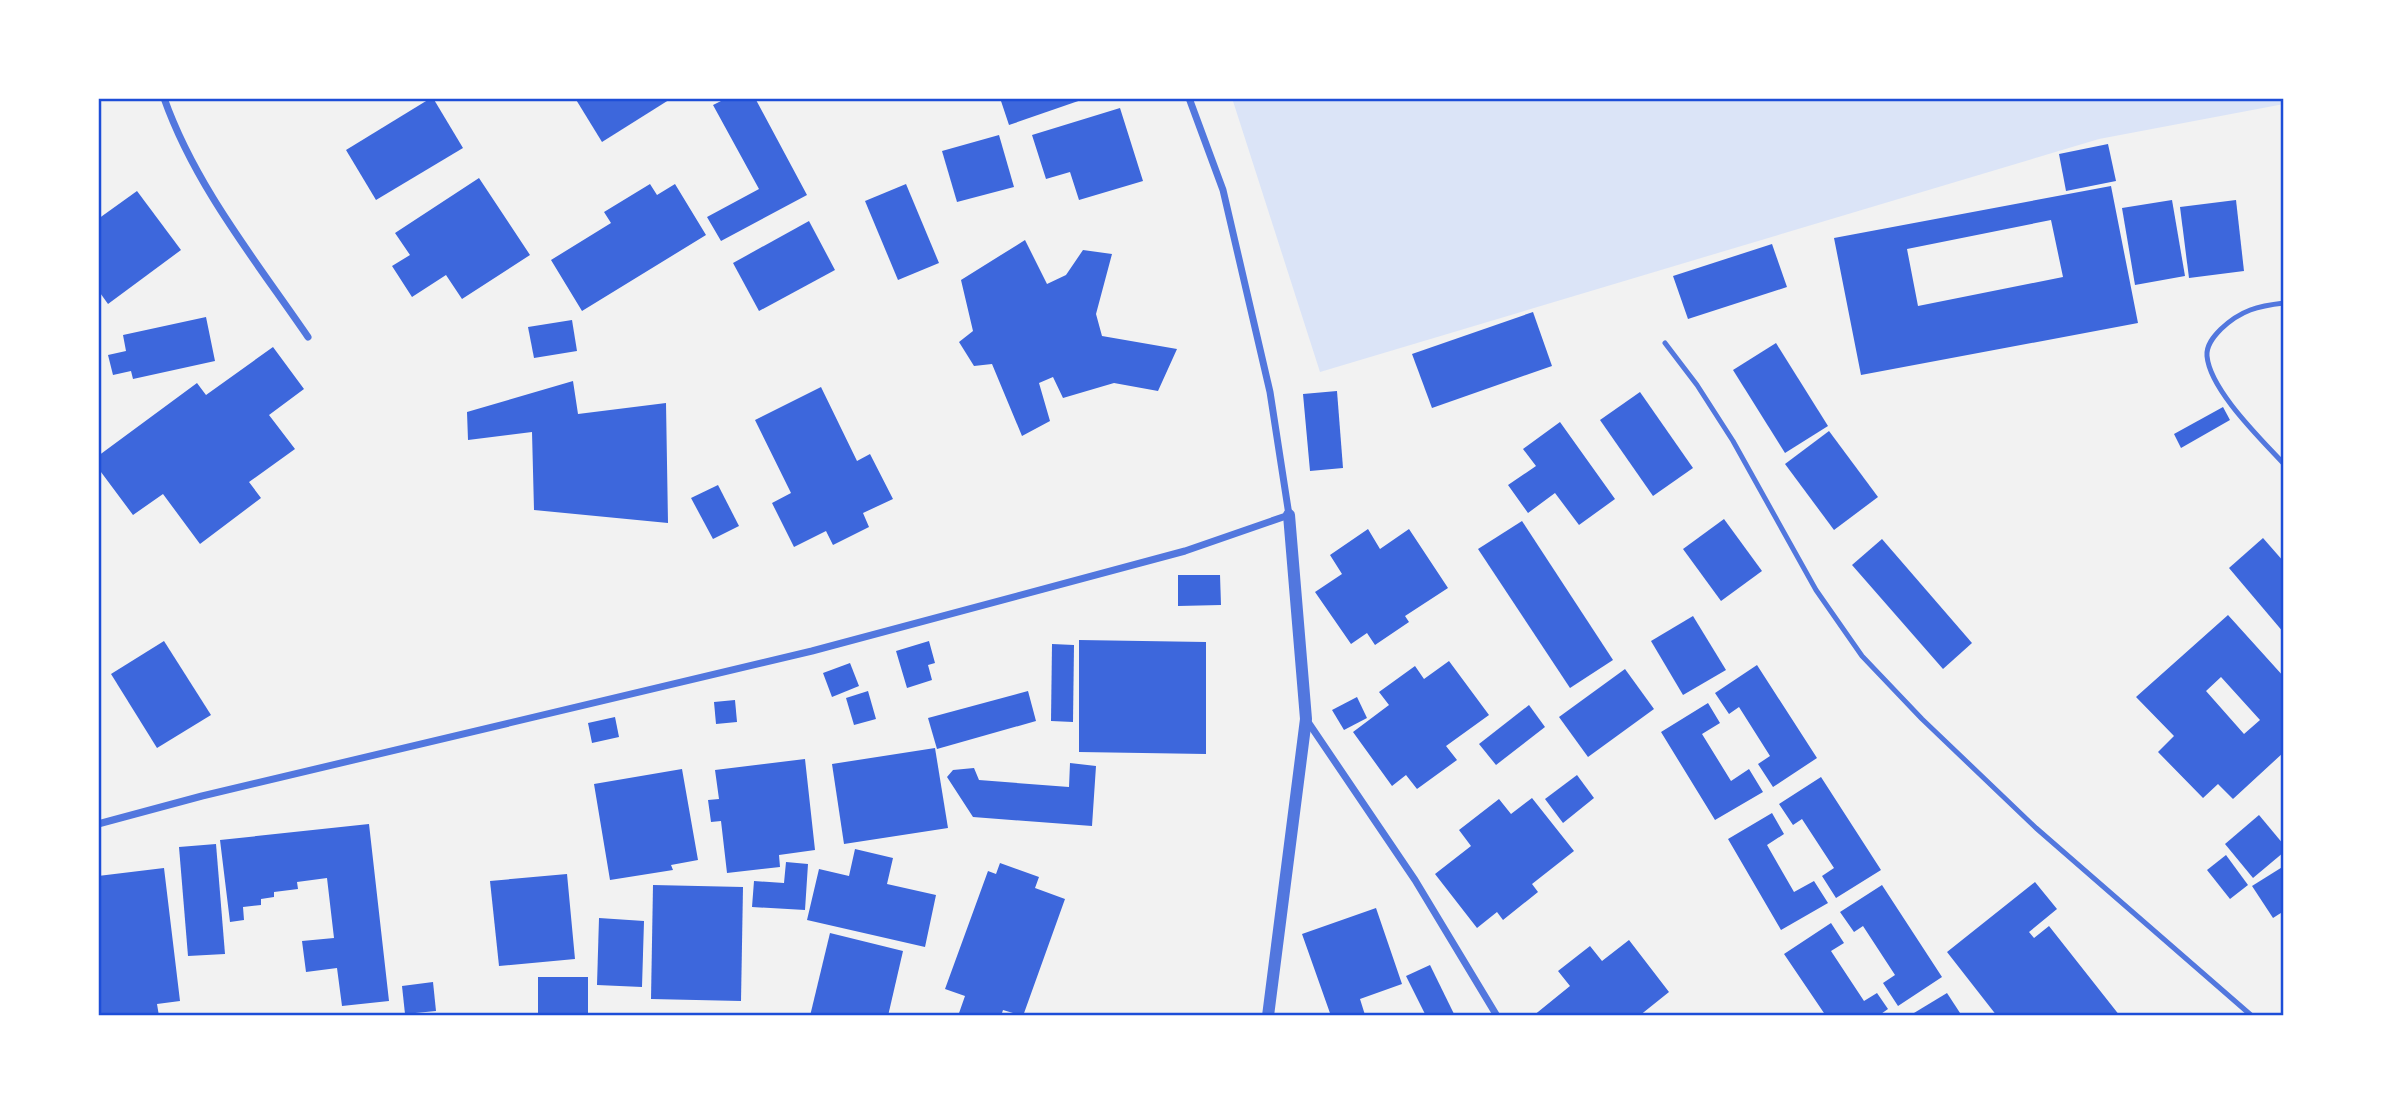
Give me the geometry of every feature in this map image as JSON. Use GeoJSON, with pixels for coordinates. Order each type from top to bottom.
{"type":"FeatureCollection","features":[{"type":"Feature","properties":{"kind":"street"},"geometry":{"type":"LineString","coordinates":[[164,98],[173,124],[212,198],[308,337]]}},
{"type":"Feature","properties":{"kind":"street"},"geometry":{"type":"LineString","coordinates":[[1189,98],[1223,190],[1270,392],[1289,514],[1306,719],[1268,1016]]}},
{"type":"Feature","properties":{"kind":"street"},"geometry":{"type":"LineString","coordinates":[[98,824],[812,650],[1185,551],[1289,514]]}},
{"type":"Feature","properties":{"kind":"street"},"geometry":{"type":"LineString","coordinates":[[1306,719],[1415,880],[1497,1016]]}},
{"type":"Feature","properties":{"kind":"lane"},"geometry":{"type":"LineString","coordinates":[[2284,303],[2256,306],[2232,319],[2212,339],[2206,355],[2223,394],[2284,464]]}},
{"type":"Feature","properties":{"kind":"lane"},"geometry":{"type":"LineString","coordinates":[[1665,343],[1733,441],[1816,590],[1862,656],[1922,719],[2036,828],[2252,1016]]}},
{"type":"Feature","properties":{"kind":"shaded area"},"geometry":{"type":"Polygon","coordinates":[[[1232,98],[2284,98],[2284,104],[2099,139],[1320,372],[1232,98]]]}},
{"type":"Feature","properties":{"kind":"building"},"geometry":{"type":"Polygon","coordinates":[[[431,98],[463,148],[376,200],[346,150],[431,98]]]}},
{"type":"Feature","properties":{"kind":"building"},"geometry":{"type":"Polygon","coordinates":[[[575,98],[672,98],[602,142],[575,98]]]}},
{"type":"Feature","properties":{"kind":"building"},"geometry":{"type":"Polygon","coordinates":[[[727,98],[755,98],[807,195],[721,241],[707,217],[759,189],[713,105],[727,98]]]}},
{"type":"Feature","properties":{"kind":"building"},"geometry":{"type":"Polygon","coordinates":[[[1000,98],[1087,98],[1009,125],[1000,98]]]}},
{"type":"Feature","properties":{"kind":"building"},"geometry":{"type":"Polygon","coordinates":[[[1120,108],[1143,181],[1079,200],[1070,172],[1046,179],[1032,135],[1120,108]]]}},
{"type":"Feature","properties":{"kind":"building"},"geometry":{"type":"Polygon","coordinates":[[[999,135],[1014,187],[957,202],[942,151],[999,135]]]}},
{"type":"Feature","properties":{"kind":"building"},"geometry":{"type":"Polygon","coordinates":[[[2108,144],[2116,181],[2066,191],[2059,154],[2108,144]]]}},
{"type":"Feature","properties":{"kind":"building"},"geometry":{"type":"Polygon","coordinates":[[[479,178],[530,255],[462,299],[446,275],[412,297],[392,266],[410,255],[395,233],[479,178]]]}},
{"type":"Feature","properties":{"kind":"building"},"geometry":{"type":"Polygon","coordinates":[[[650,184],[657,195],[675,184],[706,235],[582,311],[551,260],[611,223],[604,212],[650,184]]]}},
{"type":"Feature","properties":{"kind":"building"},"geometry":{"type":"Polygon","coordinates":[[[906,184],[939,263],[898,280],[865,201],[906,184]]]}},
{"type":"Feature","properties":{"kind":"building"},"geometry":{"type":"Polygon","coordinates":[[[2111,186],[2138,323],[1861,375],[1834,238],[2111,186]],[[2051,220],[1907,249],[1918,306],[2063,277],[2051,220]]]}},
{"type":"Feature","properties":{"kind":"building"},"geometry":{"type":"Polygon","coordinates":[[[137,191],[181,250],[108,304],[98,290],[98,219],[137,191]]]}},
{"type":"Feature","properties":{"kind":"building"},"geometry":{"type":"Polygon","coordinates":[[[2172,200],[2185,276],[2135,285],[2122,208],[2172,200]]]}},
{"type":"Feature","properties":{"kind":"building"},"geometry":{"type":"Polygon","coordinates":[[[2236,200],[2244,271],[2189,278],[2180,207],[2236,200]]]}},
{"type":"Feature","properties":{"kind":"building"},"geometry":{"type":"Polygon","coordinates":[[[809,221],[835,270],[759,311],[733,263],[809,221]]]}},
{"type":"Feature","properties":{"kind":"building"},"geometry":{"type":"Polygon","coordinates":[[[1025,240],[1047,284],[1066,275],[1083,250],[1112,254],[1096,314],[1102,336],[1177,349],[1158,391],[1114,383],[1063,398],[1053,377],[1039,383],[1050,421],[1022,436],[992,364],[974,366],[959,342],[973,331],[961,280],[1025,240]]]}},
{"type":"Feature","properties":{"kind":"building"},"geometry":{"type":"Polygon","coordinates":[[[1772,244],[1787,287],[1688,319],[1673,276],[1772,244]]]}},
{"type":"Feature","properties":{"kind":"building"},"geometry":{"type":"Polygon","coordinates":[[[1533,312],[1552,366],[1432,408],[1412,354],[1533,312]]]}},
{"type":"Feature","properties":{"kind":"building"},"geometry":{"type":"Polygon","coordinates":[[[206,317],[215,361],[133,379],[131,371],[113,375],[108,355],[126,351],[123,335],[206,317]]]}},
{"type":"Feature","properties":{"kind":"building"},"geometry":{"type":"Polygon","coordinates":[[[572,320],[577,351],[534,358],[528,327],[572,320]]]}},
{"type":"Feature","properties":{"kind":"building"},"geometry":{"type":"Polygon","coordinates":[[[1776,343],[1828,426],[1785,453],[1733,370],[1776,343]]]}},
{"type":"Feature","properties":{"kind":"building"},"geometry":{"type":"Polygon","coordinates":[[[273,347],[304,389],[269,415],[295,449],[249,482],[261,498],[200,544],[163,494],[133,515],[98,468],[98,456],[197,383],[206,395],[273,347]]]}},
{"type":"Feature","properties":{"kind":"building"},"geometry":{"type":"Polygon","coordinates":[[[573,381],[578,414],[666,403],[668,523],[534,510],[532,432],[468,440],[467,412],[573,381]]]}},
{"type":"Feature","properties":{"kind":"building"},"geometry":{"type":"Polygon","coordinates":[[[821,387],[857,461],[870,454],[893,499],[863,513],[869,527],[833,545],[826,531],[794,547],[772,503],[791,493],[755,420],[821,387]]]}},
{"type":"Feature","properties":{"kind":"building"},"geometry":{"type":"Polygon","coordinates":[[[1337,391],[1343,468],[1310,471],[1303,394],[1337,391]]]}},
{"type":"Feature","properties":{"kind":"building"},"geometry":{"type":"Polygon","coordinates":[[[1640,392],[1693,468],[1653,496],[1600,420],[1640,392]]]}},
{"type":"Feature","properties":{"kind":"building"},"geometry":{"type":"Polygon","coordinates":[[[2223,407],[2230,420],[2181,448],[2174,434],[2223,407]]]}},
{"type":"Feature","properties":{"kind":"building"},"geometry":{"type":"Polygon","coordinates":[[[1560,422],[1615,499],[1579,525],[1555,493],[1528,513],[1508,485],[1536,466],[1523,449],[1560,422]]]}},
{"type":"Feature","properties":{"kind":"building"},"geometry":{"type":"Polygon","coordinates":[[[1829,431],[1878,497],[1834,530],[1785,464],[1829,431]]]}},
{"type":"Feature","properties":{"kind":"building"},"geometry":{"type":"Polygon","coordinates":[[[718,485],[739,526],[713,539],[691,498],[718,485]]]}},
{"type":"Feature","properties":{"kind":"building"},"geometry":{"type":"Polygon","coordinates":[[[1724,519],[1762,571],[1721,601],[1683,549],[1724,519]]]}},
{"type":"Feature","properties":{"kind":"building"},"geometry":{"type":"Polygon","coordinates":[[[1522,521],[1613,660],[1570,688],[1478,549],[1522,521]]]}},
{"type":"Feature","properties":{"kind":"building"},"geometry":{"type":"Polygon","coordinates":[[[1368,529],[1380,549],[1409,529],[1448,588],[1405,616],[1409,622],[1375,645],[1367,633],[1351,644],[1315,592],[1342,574],[1330,555],[1368,529]]]}},
{"type":"Feature","properties":{"kind":"building"},"geometry":{"type":"Polygon","coordinates":[[[2263,538],[2284,562],[2284,633],[2229,568],[2263,538]]]}},
{"type":"Feature","properties":{"kind":"building"},"geometry":{"type":"Polygon","coordinates":[[[1882,539],[1972,643],[1943,669],[1852,565],[1882,539]]]}},
{"type":"Feature","properties":{"kind":"building"},"geometry":{"type":"Polygon","coordinates":[[[1178,575],[1220,575],[1221,605],[1178,606],[1178,575]]]}},
{"type":"Feature","properties":{"kind":"building"},"geometry":{"type":"Polygon","coordinates":[[[2228,615],[2284,677],[2284,752],[2233,799],[2218,784],[2203,798],[2158,752],[2174,736],[2136,697],[2228,615]],[[2221,677],[2206,691],[2244,734],[2260,720],[2221,677]]]}},
{"type":"Feature","properties":{"kind":"building"},"geometry":{"type":"Polygon","coordinates":[[[1693,616],[1726,670],[1683,695],[1651,641],[1693,616]]]}},
{"type":"Feature","properties":{"kind":"building"},"geometry":{"type":"Polygon","coordinates":[[[1079,640],[1206,642],[1206,754],[1079,752],[1079,640]]]}},
{"type":"Feature","properties":{"kind":"building"},"geometry":{"type":"Polygon","coordinates":[[[164,641],[211,715],[157,748],[111,674],[164,641]]]}},
{"type":"Feature","properties":{"kind":"building"},"geometry":{"type":"Polygon","coordinates":[[[929,641],[935,663],[928,665],[932,680],[907,688],[896,651],[929,641]]]}},
{"type":"Feature","properties":{"kind":"building"},"geometry":{"type":"Polygon","coordinates":[[[1052,644],[1074,645],[1073,722],[1051,721],[1052,644]]]}},
{"type":"Feature","properties":{"kind":"building"},"geometry":{"type":"Polygon","coordinates":[[[1449,661],[1489,715],[1446,746],[1457,760],[1417,789],[1406,775],[1392,786],[1353,732],[1389,705],[1379,692],[1415,666],[1424,679],[1449,661]]]}},
{"type":"Feature","properties":{"kind":"building"},"geometry":{"type":"Polygon","coordinates":[[[850,663],[859,686],[832,697],[823,673],[850,663]]]}},
{"type":"Feature","properties":{"kind":"building"},"geometry":{"type":"Polygon","coordinates":[[[1757,665],[1817,758],[1773,787],[1758,764],[1770,756],[1739,707],[1729,714],[1715,693],[1757,665]]]}},
{"type":"Feature","properties":{"kind":"building"},"geometry":{"type":"Polygon","coordinates":[[[1625,669],[1654,709],[1588,757],[1559,717],[1625,669]]]}},
{"type":"Feature","properties":{"kind":"building"},"geometry":{"type":"Polygon","coordinates":[[[868,691],[876,719],[854,725],[846,698],[868,691]]]}},
{"type":"Feature","properties":{"kind":"building"},"geometry":{"type":"Polygon","coordinates":[[[1028,691],[1036,721],[937,749],[928,718],[1028,691]]]}},
{"type":"Feature","properties":{"kind":"building"},"geometry":{"type":"Polygon","coordinates":[[[1357,697],[1367,718],[1344,730],[1332,710],[1357,697]]]}},
{"type":"Feature","properties":{"kind":"building"},"geometry":{"type":"Polygon","coordinates":[[[735,700],[737,722],[716,724],[714,702],[735,700]]]}},
{"type":"Feature","properties":{"kind":"building"},"geometry":{"type":"Polygon","coordinates":[[[1708,703],[1720,723],[1702,734],[1731,781],[1749,769],[1763,792],[1715,820],[1661,732],[1708,703]]]}},
{"type":"Feature","properties":{"kind":"building"},"geometry":{"type":"Polygon","coordinates":[[[1529,705],[1545,727],[1496,765],[1479,744],[1529,705]]]}},
{"type":"Feature","properties":{"kind":"building"},"geometry":{"type":"Polygon","coordinates":[[[615,717],[619,737],[592,743],[588,723],[615,717]]]}},
{"type":"Feature","properties":{"kind":"building"},"geometry":{"type":"Polygon","coordinates":[[[935,748],[948,828],[844,844],[832,764],[935,748]]]}},
{"type":"Feature","properties":{"kind":"building"},"geometry":{"type":"Polygon","coordinates":[[[805,759],[815,850],[779,855],[780,867],[727,873],[721,821],[711,822],[708,800],[719,799],[715,770],[805,759]]]}},
{"type":"Feature","properties":{"kind":"building"},"geometry":{"type":"Polygon","coordinates":[[[1070,763],[1096,766],[1092,826],[973,817],[947,777],[953,770],[974,768],[979,780],[1069,787],[1070,763]]]}},
{"type":"Feature","properties":{"kind":"building"},"geometry":{"type":"Polygon","coordinates":[[[682,769],[698,860],[671,865],[673,870],[610,880],[594,784],[682,769]]]}},
{"type":"Feature","properties":{"kind":"building"},"geometry":{"type":"Polygon","coordinates":[[[1577,775],[1594,798],[1563,823],[1545,799],[1577,775]]]}},
{"type":"Feature","properties":{"kind":"building"},"geometry":{"type":"Polygon","coordinates":[[[1821,777],[1881,870],[1836,898],[1822,876],[1834,868],[1802,819],[1793,825],[1779,804],[1821,777]]]}},
{"type":"Feature","properties":{"kind":"building"},"geometry":{"type":"Polygon","coordinates":[[[1532,798],[1574,851],[1532,884],[1538,892],[1503,920],[1497,912],[1477,928],[1435,874],[1471,846],[1459,830],[1499,799],[1511,814],[1532,798]]]}},
{"type":"Feature","properties":{"kind":"building"},"geometry":{"type":"Polygon","coordinates":[[[1772,813],[1784,834],[1767,845],[1794,892],[1814,881],[1828,903],[1781,930],[1728,839],[1772,813]]]}},
{"type":"Feature","properties":{"kind":"building"},"geometry":{"type":"Polygon","coordinates":[[[2259,815],[2284,845],[2284,852],[2253,878],[2225,844],[2259,815]]]}},
{"type":"Feature","properties":{"kind":"building"},"geometry":{"type":"Polygon","coordinates":[[[369,824],[389,1001],[342,1006],[337,968],[306,972],[302,941],[334,938],[327,878],[297,882],[298,889],[274,892],[274,897],[261,899],[261,905],[243,907],[244,920],[230,922],[220,840],[369,824]]]}},
{"type":"Feature","properties":{"kind":"building"},"geometry":{"type":"Polygon","coordinates":[[[216,844],[225,954],[188,956],[179,847],[216,844]]]}},
{"type":"Feature","properties":{"kind":"building"},"geometry":{"type":"Polygon","coordinates":[[[855,849],[893,858],[887,884],[936,895],[925,947],[807,920],[819,869],[849,876],[855,849]]]}},
{"type":"Feature","properties":{"kind":"building"},"geometry":{"type":"Polygon","coordinates":[[[2226,855],[2248,885],[2230,899],[2207,870],[2226,855]]]}},
{"type":"Feature","properties":{"kind":"building"},"geometry":{"type":"Polygon","coordinates":[[[786,862],[808,864],[805,910],[752,907],[754,881],[784,883],[786,862]]]}},
{"type":"Feature","properties":{"kind":"building"},"geometry":{"type":"Polygon","coordinates":[[[1000,863],[1039,877],[1035,888],[1065,899],[1023,1016],[1003,1010],[1001,1016],[958,1016],[965,996],[945,989],[988,871],[996,874],[1000,863]]]}},
{"type":"Feature","properties":{"kind":"building"},"geometry":{"type":"Polygon","coordinates":[[[2284,866],[2284,911],[2273,918],[2252,886],[2284,866]]]}},
{"type":"Feature","properties":{"kind":"building"},"geometry":{"type":"Polygon","coordinates":[[[164,868],[180,1001],[157,1004],[159,1016],[98,1016],[98,876],[164,868]]]}},
{"type":"Feature","properties":{"kind":"building"},"geometry":{"type":"Polygon","coordinates":[[[567,874],[575,959],[499,966],[490,881],[567,874]]]}},
{"type":"Feature","properties":{"kind":"building"},"geometry":{"type":"Polygon","coordinates":[[[2035,882],[2057,909],[2029,932],[2034,938],[2049,926],[2120,1016],[1997,1016],[1947,952],[2035,882]]]}},
{"type":"Feature","properties":{"kind":"building"},"geometry":{"type":"Polygon","coordinates":[[[653,885],[743,887],[741,1001],[651,999],[653,885]]]}},
{"type":"Feature","properties":{"kind":"building"},"geometry":{"type":"Polygon","coordinates":[[[1882,885],[1942,977],[1898,1006],[1883,983],[1895,975],[1863,926],[1854,932],[1840,912],[1882,885]]]}},
{"type":"Feature","properties":{"kind":"building"},"geometry":{"type":"Polygon","coordinates":[[[1376,908],[1402,984],[1360,999],[1365,1015],[1331,1016],[1302,934],[1376,908]]]}},
{"type":"Feature","properties":{"kind":"building"},"geometry":{"type":"Polygon","coordinates":[[[599,918],[644,921],[642,987],[597,985],[599,918]]]}},
{"type":"Feature","properties":{"kind":"building"},"geometry":{"type":"Polygon","coordinates":[[[1831,923],[1844,943],[1831,951],[1864,1001],[1877,993],[1888,1009],[1878,1016],[1826,1016],[1784,954],[1831,923]]]}},
{"type":"Feature","properties":{"kind":"building"},"geometry":{"type":"Polygon","coordinates":[[[830,933],[903,951],[888,1016],[810,1016],[830,933]]]}},
{"type":"Feature","properties":{"kind":"building"},"geometry":{"type":"Polygon","coordinates":[[[1629,940],[1669,992],[1639,1016],[1533,1016],[1570,986],[1558,971],[1590,946],[1602,961],[1629,940]]]}},
{"type":"Feature","properties":{"kind":"building"},"geometry":{"type":"Polygon","coordinates":[[[1430,965],[1455,1016],[1426,1016],[1406,976],[1430,965]]]}},
{"type":"Feature","properties":{"kind":"building"},"geometry":{"type":"Polygon","coordinates":[[[538,977],[588,977],[588,1016],[538,1016],[538,977]]]}},
{"type":"Feature","properties":{"kind":"building"},"geometry":{"type":"Polygon","coordinates":[[[433,982],[436,1011],[405,1014],[402,986],[433,982]]]}},
{"type":"Feature","properties":{"kind":"building"},"geometry":{"type":"Polygon","coordinates":[[[1947,993],[1962,1016],[1909,1016],[1947,993]]]}}]}
